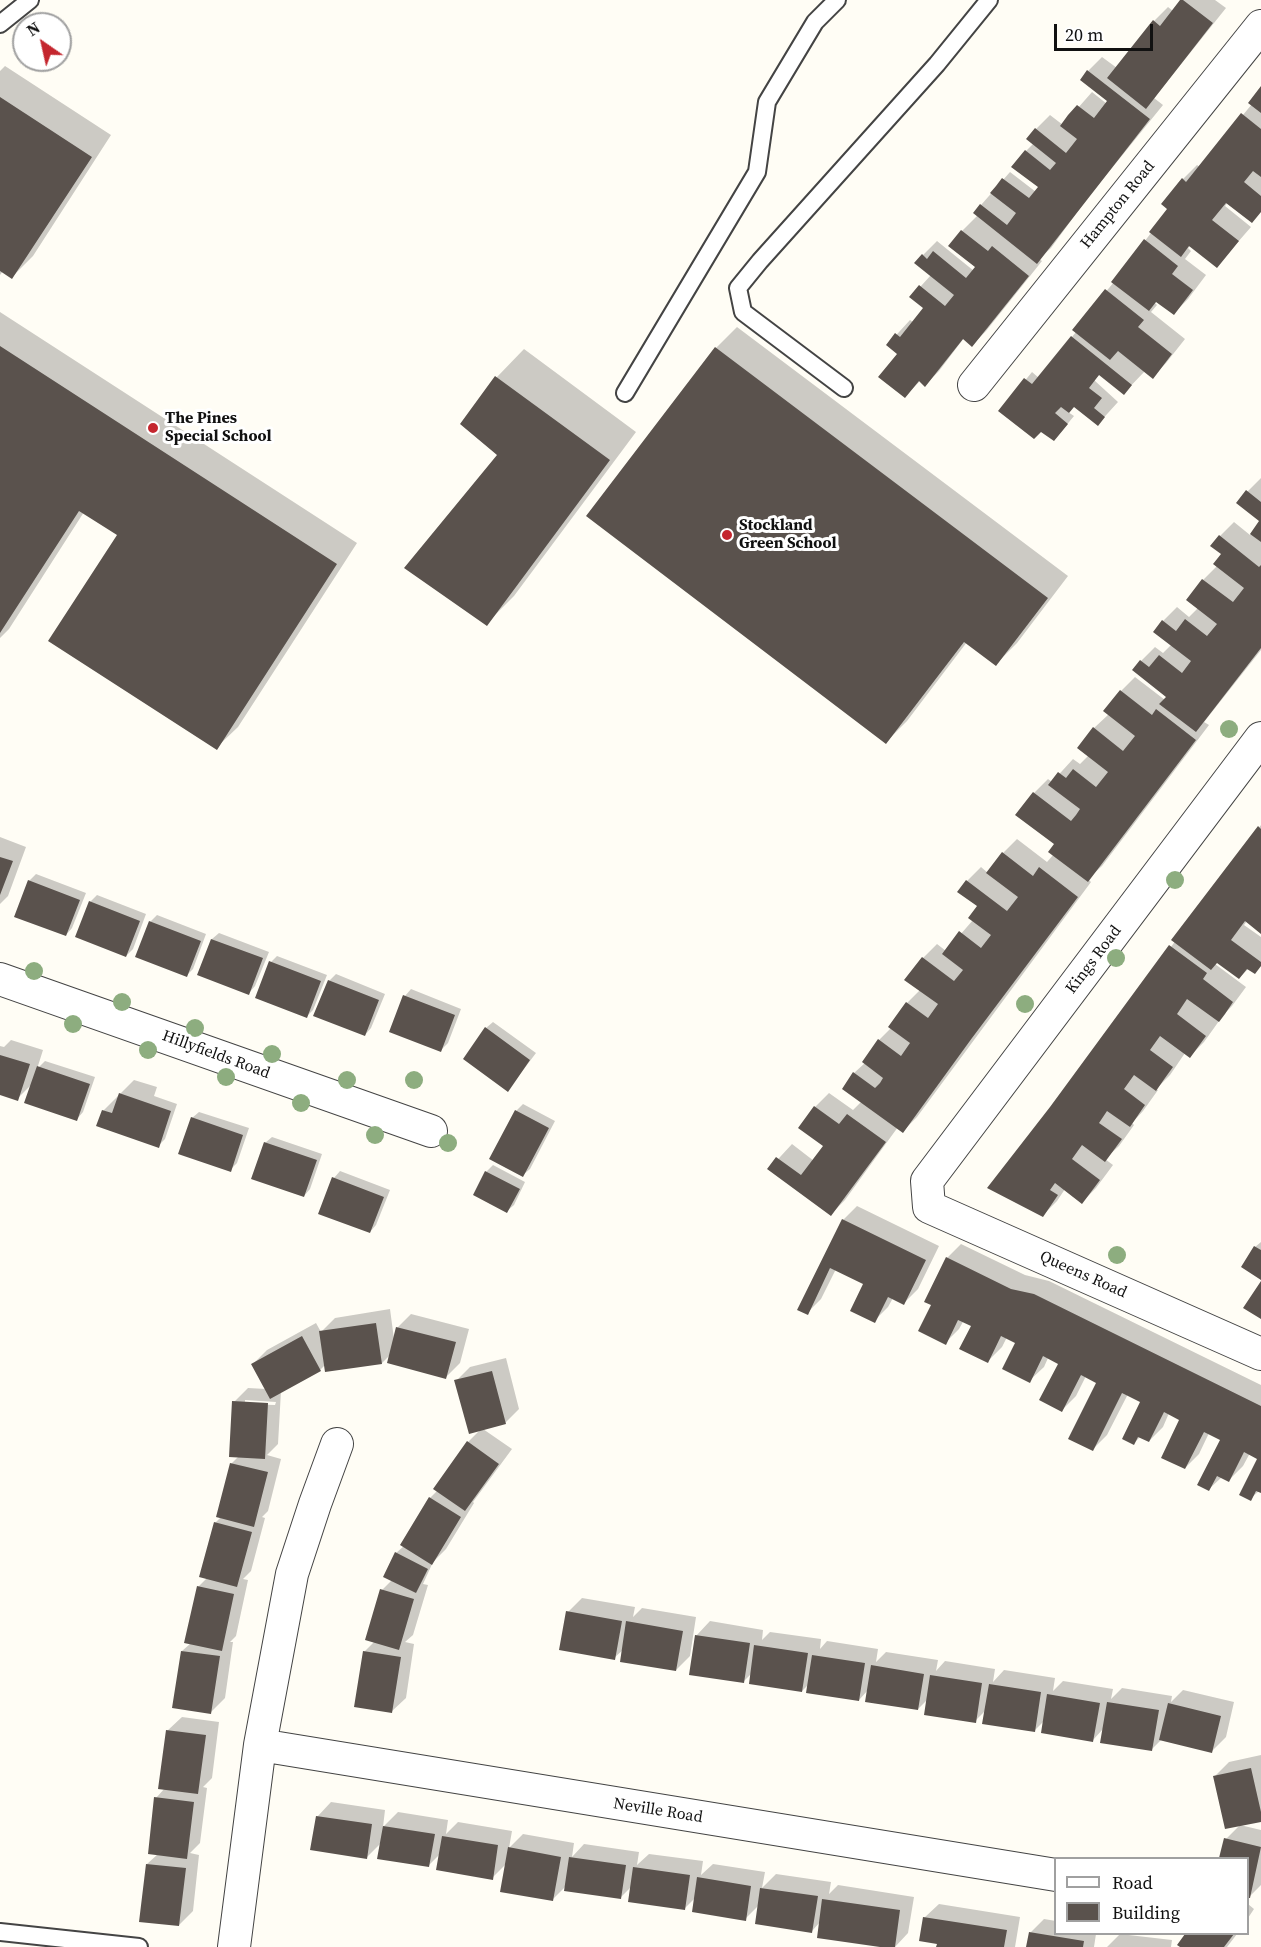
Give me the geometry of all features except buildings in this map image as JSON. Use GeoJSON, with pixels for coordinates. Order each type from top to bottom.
{"type":"FeatureCollection","features":[{"type":"Feature","properties":{"kind":"street","name":"Hampton Road"},"geometry":{"type":"LineString","coordinates":[[974,385],[1261,26]]}},
{"type":"Feature","properties":{"kind":"street","name":"Kings Road"},"geometry":{"type":"LineString","coordinates":[[927,1181],[1261,738]]}},
{"type":"Feature","properties":{"kind":"street","name":"Hillyfields Road"},"geometry":{"type":"LineString","coordinates":[[0,979],[431,1131]]}},
{"type":"Feature","properties":{"kind":"street","name":"Queens Road"},"geometry":{"type":"LineString","coordinates":[[927,1181],[928,1207],[1261,1354]]}},
{"type":"Feature","properties":{"kind":"street"},"geometry":{"type":"LineString","coordinates":[[234,1947],[261,1745],[292,1574],[337,1444]]}},
{"type":"Feature","properties":{"kind":"street","name":"Neville Road"},"geometry":{"type":"LineString","coordinates":[[261,1745],[1054,1875]]}},
{"type":"Feature","properties":{"kind":"lane"},"geometry":{"type":"LineString","coordinates":[[0,24],[30,0]]}},
{"type":"Feature","properties":{"kind":"lane"},"geometry":{"type":"LineString","coordinates":[[625,393],[757,172],[767,102],[816,22],[837,0]]}},
{"type":"Feature","properties":{"kind":"lane"},"geometry":{"type":"LineString","coordinates":[[844,388],[743,312],[738,288],[938,64],[989,0]]}},
{"type":"Feature","properties":{"kind":"lane"},"geometry":{"type":"LineString","coordinates":[[0,1932],[139,1947]]}},
{"type":"Feature","properties":{"kind":"place","name":"The Pines Special School"},"geometry":{"type":"Point","coordinates":[153,428]}},
{"type":"Feature","properties":{"kind":"place","name":"Stockland Green School"},"geometry":{"type":"Point","coordinates":[727,535]}}]}
